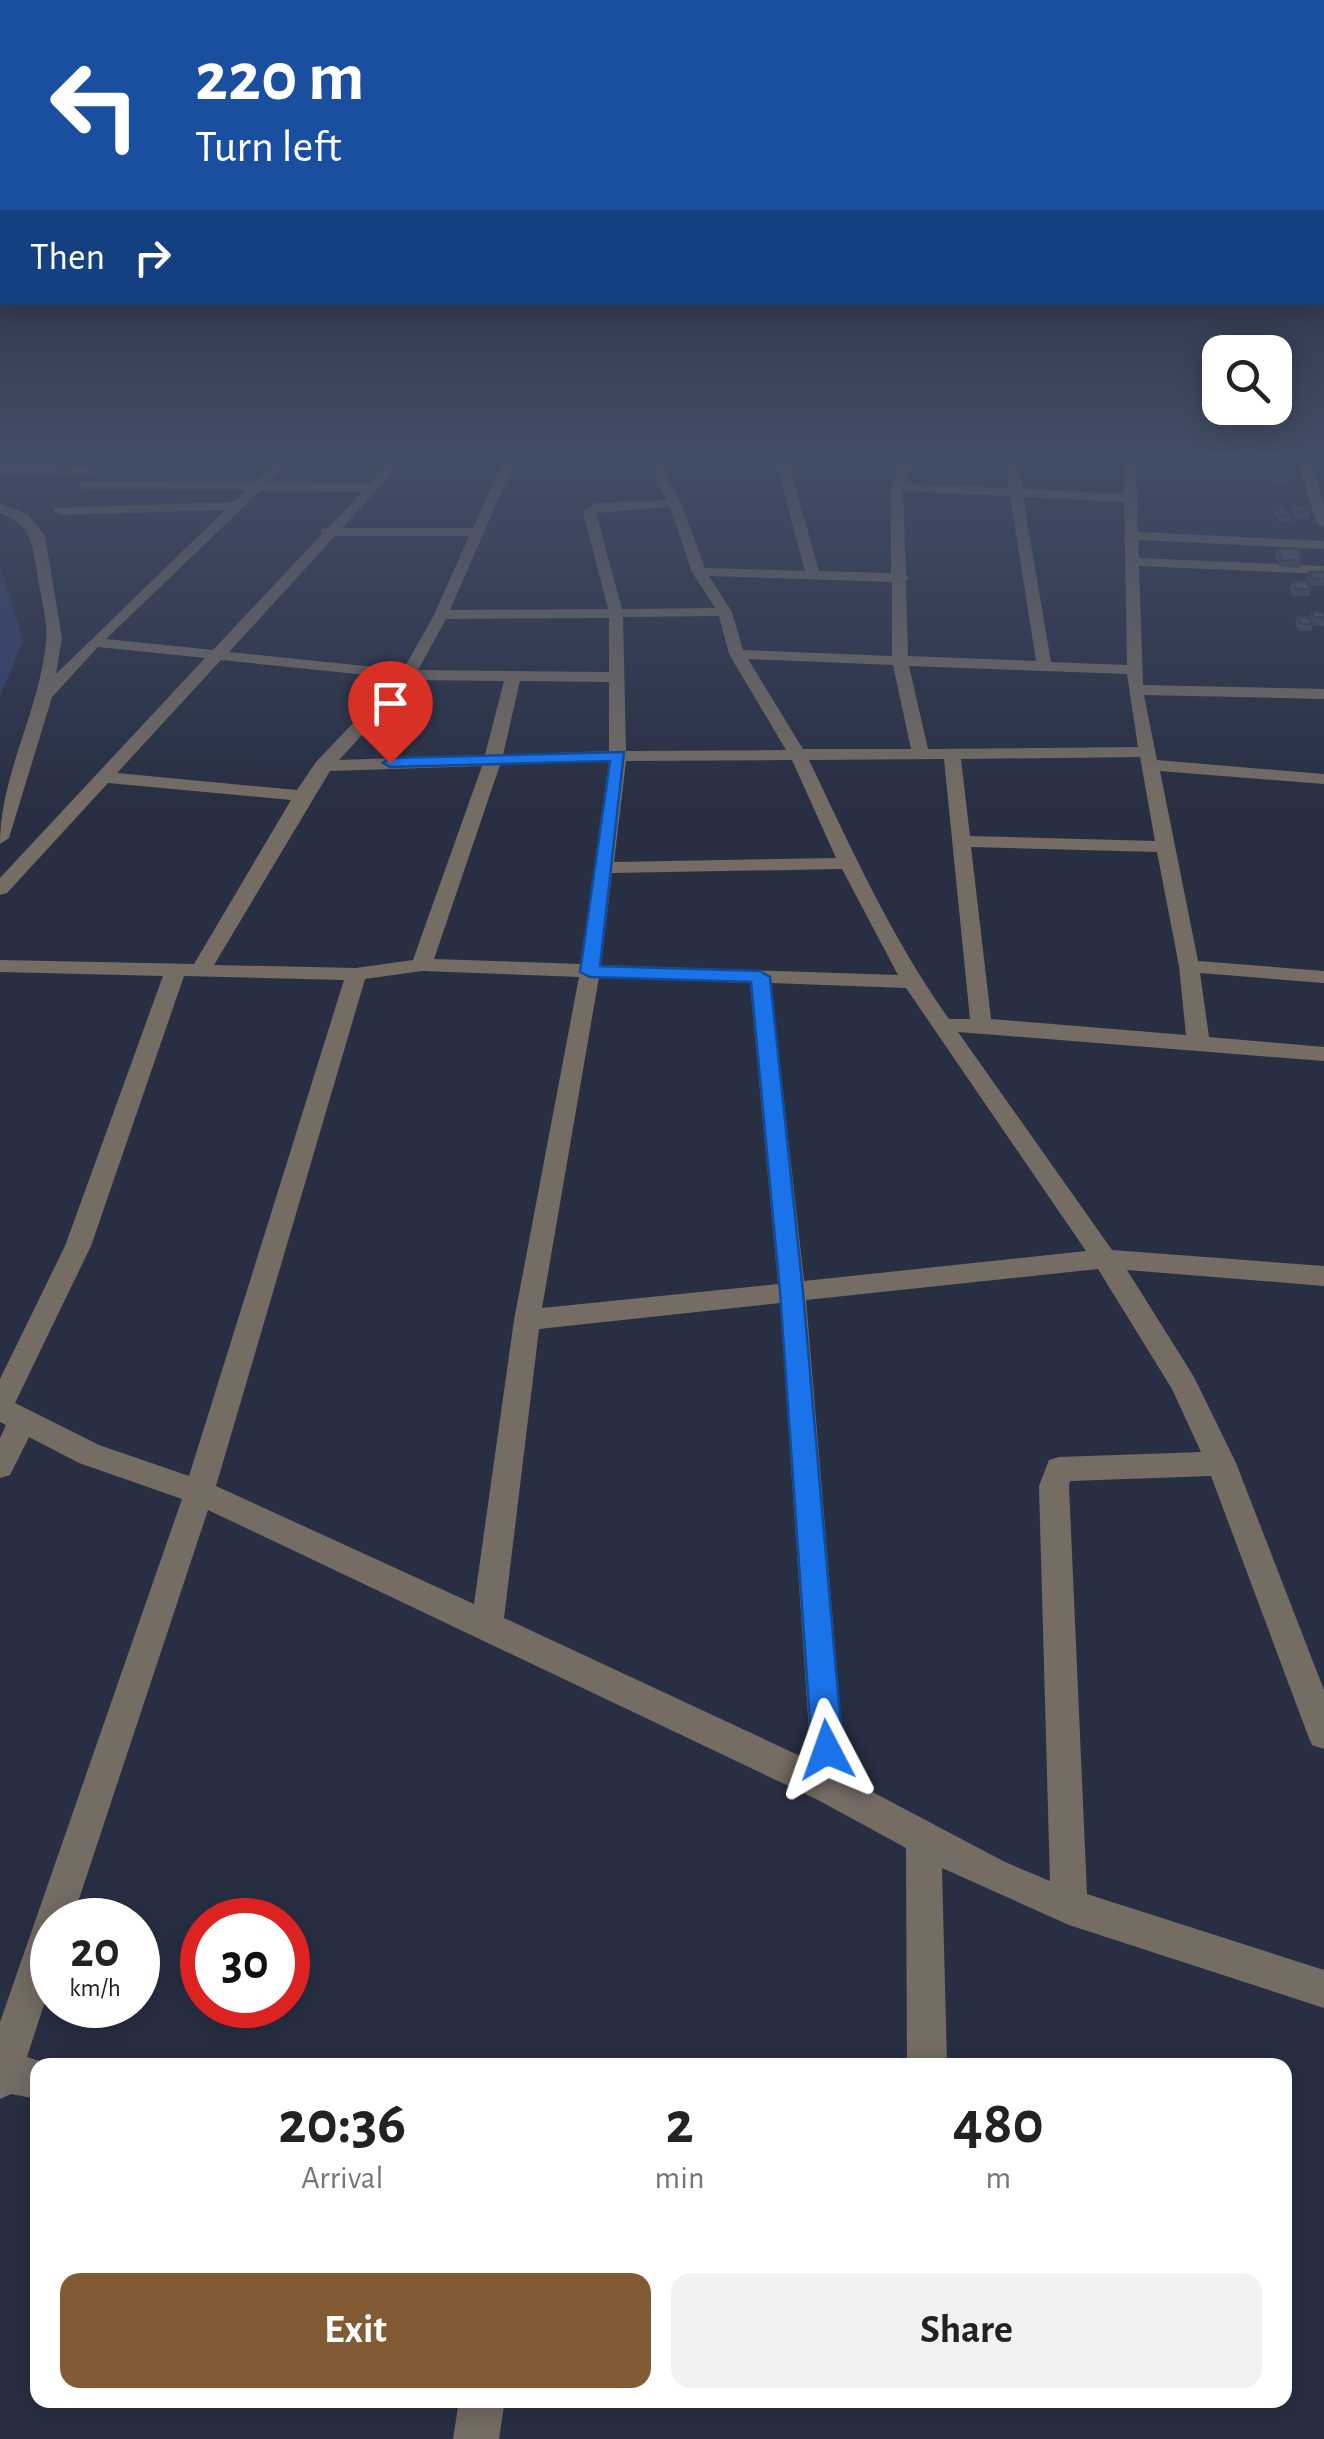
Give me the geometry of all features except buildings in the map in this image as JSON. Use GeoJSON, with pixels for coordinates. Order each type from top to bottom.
{"type":"FeatureCollection","features":[{"type":"Feature","properties":{"kind":"street"},"geometry":{"type":"LineString","coordinates":[[0,838],[44,696],[54,638],[44,575]]}},
{"type":"Feature","properties":{"kind":"street"},"geometry":{"type":"LineString","coordinates":[[44,696],[163,575]]}},
{"type":"Feature","properties":{"kind":"street"},"geometry":{"type":"LineString","coordinates":[[0,889],[287,575]]}},
{"type":"Feature","properties":{"kind":"street"},"geometry":{"type":"LineString","coordinates":[[202,968],[322,766],[408,674],[442,616],[460,575]]}},
{"type":"Feature","properties":{"kind":"street"},"geometry":{"type":"LineString","coordinates":[[487,1627],[527,1320],[590,972],[618,756],[620,677],[616,613],[606,575]]}},
{"type":"Feature","properties":{"kind":"street"},"geometry":{"type":"LineString","coordinates":[[701,575],[725,612],[736,654],[797,753],[848,863],[912,982],[1105,1259],[1184,1385],[1221,1463],[1324,1734]]}},
{"type":"Feature","properties":{"kind":"street"},"geometry":{"type":"LineString","coordinates":[[854,575],[902,578]]}},
{"type":"Feature","properties":{"kind":"street"},"geometry":{"type":"LineString","coordinates":[[902,575],[900,659],[920,753]]}},
{"type":"Feature","properties":{"kind":"street"},"geometry":{"type":"LineString","coordinates":[[1030,575],[1044,665]]}},
{"type":"Feature","properties":{"kind":"street"},"geometry":{"type":"LineString","coordinates":[[1130,575],[1135,690],[1189,966],[1198,1042]]}},
{"type":"Feature","properties":{"kind":"street"},"geometry":{"type":"LineString","coordinates":[[442,616],[725,612]]}},
{"type":"Feature","properties":{"kind":"street"},"geometry":{"type":"LineString","coordinates":[[94,642],[408,674],[620,677]]}},
{"type":"Feature","properties":{"kind":"street"},"geometry":{"type":"LineString","coordinates":[[736,654],[1133,670]]}},
{"type":"Feature","properties":{"kind":"street"},"geometry":{"type":"LineString","coordinates":[[422,965],[494,758],[514,674]]}},
{"type":"Feature","properties":{"kind":"street"},"geometry":{"type":"LineString","coordinates":[[1135,690],[1324,694]]}},
{"type":"Feature","properties":{"kind":"street"},"geometry":{"type":"LineString","coordinates":[[322,766],[494,758],[920,753],[1149,759],[1324,779]]}},
{"type":"Feature","properties":{"kind":"street"},"geometry":{"type":"LineString","coordinates":[[952,755],[981,1025]]}},
{"type":"Feature","properties":{"kind":"street"},"geometry":{"type":"LineString","coordinates":[[100,777],[304,796]]}},
{"type":"Feature","properties":{"kind":"street"},"geometry":{"type":"LineString","coordinates":[[962,841],[1166,847]]}},
{"type":"Feature","properties":{"kind":"street"},"geometry":{"type":"LineString","coordinates":[[602,868],[848,863]]}},
{"type":"Feature","properties":{"kind":"street"},"geometry":{"type":"LineString","coordinates":[[0,966],[356,974],[422,965],[912,982]]}},
{"type":"Feature","properties":{"kind":"street"},"geometry":{"type":"LineString","coordinates":[[1189,966],[1324,976]]}},
{"type":"Feature","properties":{"kind":"street"},"geometry":{"type":"LineString","coordinates":[[0,1466],[8,1410],[64,1282],[176,968]]}},
{"type":"Feature","properties":{"kind":"street"},"geometry":{"type":"LineString","coordinates":[[61,1898],[199,1492],[356,974]]}},
{"type":"Feature","properties":{"kind":"street"},"geometry":{"type":"LineString","coordinates":[[760,977],[792,1292],[830,1788]]}},
{"type":"Feature","properties":{"kind":"street"},"geometry":{"type":"LineString","coordinates":[[946,1026],[981,1025],[1324,1054]]}},
{"type":"Feature","properties":{"kind":"street"},"geometry":{"type":"LineString","coordinates":[[527,1320],[1105,1259],[1324,1276]]}},
{"type":"Feature","properties":{"kind":"street"},"geometry":{"type":"LineString","coordinates":[[8,1410],[89,1454],[199,1492],[830,1788],[924,1841],[1069,1907],[1324,1990]]}},
{"type":"Feature","properties":{"kind":"street"},"geometry":{"type":"LineString","coordinates":[[1069,1907],[1054,1486],[1059,1468],[1221,1463]]}},
{"type":"Feature","properties":{"kind":"street"},"geometry":{"type":"LineString","coordinates":[[924,1841],[927,2058]]}},
{"type":"Feature","properties":{"kind":"street"},"geometry":{"type":"LineString","coordinates":[[10,2076],[30,2004]]}},
{"type":"Feature","properties":{"kind":"street"},"geometry":{"type":"LineString","coordinates":[[476,2439],[481,2408]]}},
{"type":"Feature","properties":{"kind":"shaded area"},"geometry":{"type":"Polygon","coordinates":[[[0,575],[3,575],[23,641],[0,696],[0,575]]]}},
{"type":"Feature","properties":{"kind":"route"},"geometry":{"type":"LineString","coordinates":[[390,763],[618,756],[590,972],[760,977],[792,1292],[827,1750]]}}]}
